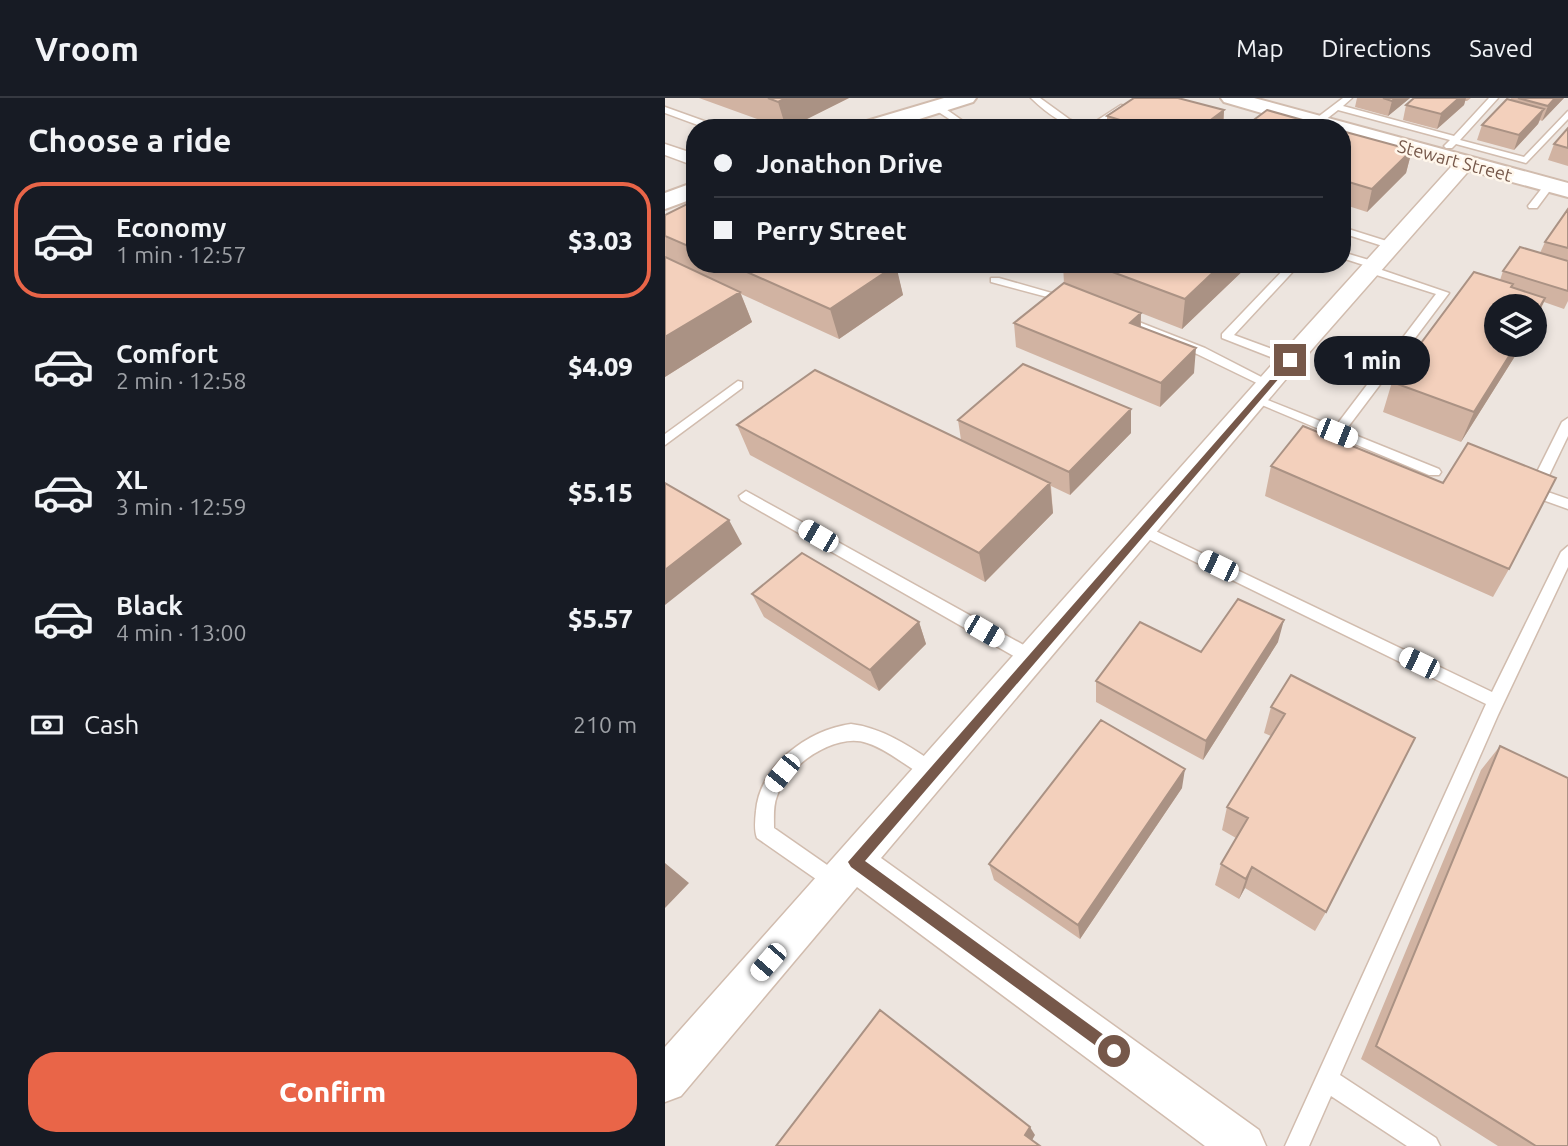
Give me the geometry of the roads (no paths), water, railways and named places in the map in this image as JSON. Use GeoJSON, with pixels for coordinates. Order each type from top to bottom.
{"type":"FeatureCollection","features":[{"type":"Feature","properties":{"kind":"street"},"geometry":{"type":"LineString","coordinates":[[908,119],[966,98]]}},
{"type":"Feature","properties":{"kind":"street","name":"Stewart Street"},"geometry":{"type":"LineString","coordinates":[[1240,101],[1274,116],[1304,119]]}},
{"type":"Feature","properties":{"kind":"street","name":"Stewart Street"},"geometry":{"type":"LineString","coordinates":[[1351,126],[1454,149],[1559,188]]}},
{"type":"Feature","properties":{"kind":"street"},"geometry":{"type":"LineString","coordinates":[[665,149],[686,157]]}},
{"type":"Feature","properties":{"kind":"street"},"geometry":{"type":"LineString","coordinates":[[665,1080],[1379,260],[1454,149]]}},
{"type":"Feature","properties":{"kind":"street"},"geometry":{"type":"LineString","coordinates":[[665,202],[686,193]]}},
{"type":"Feature","properties":{"kind":"street"},"geometry":{"type":"LineString","coordinates":[[846,873],[1243,1146]]}},
{"type":"Feature","properties":{"kind":"lane"},"geometry":{"type":"LineString","coordinates":[[1035,98],[1063,119]]}},
{"type":"Feature","properties":{"kind":"lane"},"geometry":{"type":"LineString","coordinates":[[1336,119],[1348,98]]}},
{"type":"Feature","properties":{"kind":"lane"},"geometry":{"type":"LineString","coordinates":[[1454,149],[1495,98]]}},
{"type":"Feature","properties":{"kind":"lane"},"geometry":{"type":"LineString","coordinates":[[1106,119],[1131,104]]}},
{"type":"Feature","properties":{"kind":"lane"},"geometry":{"type":"LineString","coordinates":[[937,107],[955,119]]}},
{"type":"Feature","properties":{"kind":"lane"},"geometry":{"type":"LineString","coordinates":[[665,110],[690,119]]}},
{"type":"Feature","properties":{"kind":"lane"},"geometry":{"type":"LineString","coordinates":[[1454,149],[1526,160],[1568,114]]}},
{"type":"Feature","properties":{"kind":"lane"},"geometry":{"type":"LineString","coordinates":[[1534,206],[1559,188]]}},
{"type":"Feature","properties":{"kind":"lane"},"geometry":{"type":"LineString","coordinates":[[1337,433],[1443,293],[1379,260],[1351,235]]}},
{"type":"Feature","properties":{"kind":"lane"},"geometry":{"type":"LineString","coordinates":[[1351,256],[1379,260]]}},
{"type":"Feature","properties":{"kind":"lane"},"geometry":{"type":"LineString","coordinates":[[1286,273],[1226,335],[1290,360]]}},
{"type":"Feature","properties":{"kind":"lane"},"geometry":{"type":"LineString","coordinates":[[995,280],[1083,304]]}},
{"type":"Feature","properties":{"kind":"lane"},"geometry":{"type":"LineString","coordinates":[[1108,314],[1202,351],[1262,392],[1337,433],[1434,472]]}},
{"type":"Feature","properties":{"kind":"lane"},"geometry":{"type":"LineString","coordinates":[[665,441],[738,385]]}},
{"type":"Feature","properties":{"kind":"lane"},"geometry":{"type":"LineString","coordinates":[[1568,422],[1534,492],[1568,505]]}},
{"type":"Feature","properties":{"kind":"lane"},"geometry":{"type":"LineString","coordinates":[[746,496],[1032,658]]}},
{"type":"Feature","properties":{"kind":"lane"},"geometry":{"type":"LineString","coordinates":[[1143,530],[1495,701]]}},
{"type":"Feature","properties":{"kind":"lane"},"geometry":{"type":"LineString","coordinates":[[1297,1146],[1495,701],[1568,552]]}},
{"type":"Feature","properties":{"kind":"lane"},"geometry":{"type":"LineString","coordinates":[[846,873],[764,832],[769,789],[796,757],[829,736],[852,732],[884,742],[933,772]]}},
{"type":"Feature","properties":{"kind":"lane"},"geometry":{"type":"LineString","coordinates":[[1327,1080],[1429,1146]]}}]}
